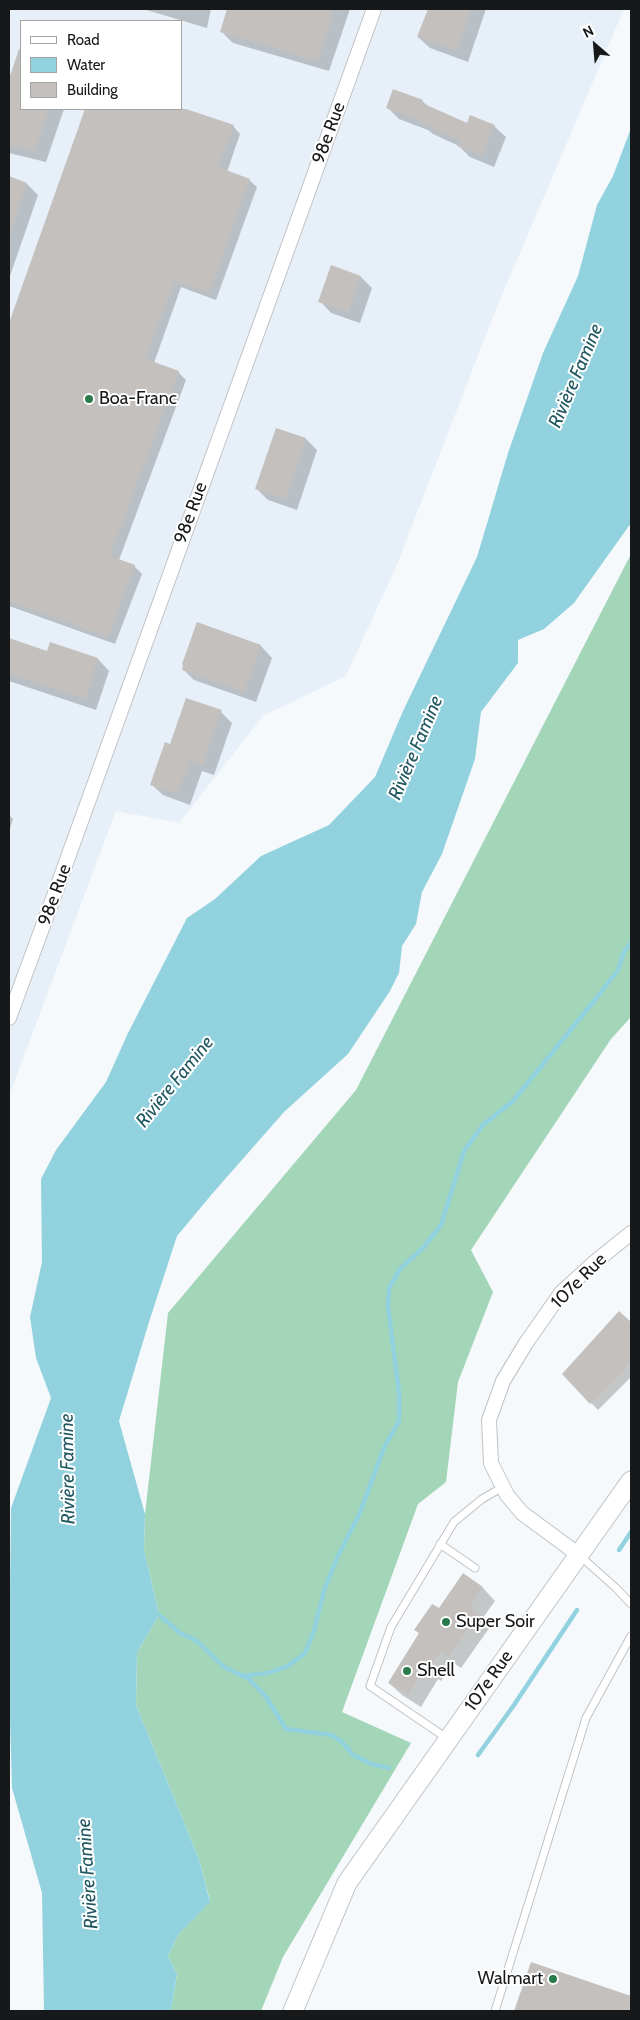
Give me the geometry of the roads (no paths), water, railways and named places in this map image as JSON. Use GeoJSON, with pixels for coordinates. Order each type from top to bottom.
{"type":"FeatureCollection","features":[{"type":"Feature","properties":{"kind":"main road"},"geometry":{"type":"LineString","coordinates":[[579,1555],[631,1481]]}},
{"type":"Feature","properties":{"kind":"main road","name":"107e Rue"},"geometry":{"type":"LineString","coordinates":[[293,2011],[347,1882],[579,1555]]}},
{"type":"Feature","properties":{"kind":"street","name":"98e Rue"},"geometry":{"type":"LineString","coordinates":[[9,1018],[374,9]]}},
{"type":"Feature","properties":{"kind":"street","name":"107e Rue"},"geometry":{"type":"LineString","coordinates":[[579,1555],[522,1513],[507,1495],[491,1463],[489,1420],[503,1381],[526,1343],[562,1293],[595,1262],[631,1233]]}},
{"type":"Feature","properties":{"kind":"lane"},"geometry":{"type":"LineString","coordinates":[[448,1739],[370,1686],[391,1626],[454,1522],[482,1499],[503,1487]]}},
{"type":"Feature","properties":{"kind":"lane"},"geometry":{"type":"LineString","coordinates":[[440,1544],[475,1568]]}},
{"type":"Feature","properties":{"kind":"lane"},"geometry":{"type":"LineString","coordinates":[[579,1555],[631,1604]]}},
{"type":"Feature","properties":{"kind":"lane"},"geometry":{"type":"LineString","coordinates":[[495,2011],[586,1718],[631,1636]]}},
{"type":"Feature","properties":{"kind":"water","name":"Rivière Famine"},"geometry":{"type":"Polygon","coordinates":[[[631,128],[631,523],[574,603],[544,629],[518,640],[518,663],[481,712],[475,759],[442,854],[422,892],[416,924],[402,946],[399,973],[390,991],[348,1054],[284,1112],[177,1236],[119,1421],[145,1514],[144,1549],[159,1615],[137,1653],[136,1705],[199,1859],[210,1902],[178,1935],[168,1956],[177,1974],[171,2011],[44,2011],[42,1893],[12,1788],[9,1683],[11,1508],[51,1398],[36,1358],[30,1317],[42,1262],[41,1179],[56,1150],[106,1082],[128,1033],[187,918],[215,899],[261,856],[329,825],[375,777],[403,711],[477,557],[508,453],[543,353],[578,276],[597,205],[613,176],[631,128]]]}},
{"type":"Feature","properties":{"kind":"waterway"},"geometry":{"type":"LineString","coordinates":[[243,1676],[268,1673],[288,1666],[305,1653],[314,1631],[324,1590],[338,1556],[359,1515],[384,1448],[399,1421],[399,1392],[388,1306],[389,1288],[400,1269],[424,1247],[441,1225],[464,1151],[483,1125],[513,1101],[598,996],[618,970],[624,952],[631,943]]}},
{"type":"Feature","properties":{"kind":"waterway"},"geometry":{"type":"LineString","coordinates":[[619,1550],[631,1532]]}},
{"type":"Feature","properties":{"kind":"waterway"},"geometry":{"type":"LineString","coordinates":[[478,1755],[514,1705],[577,1610]]}},
{"type":"Feature","properties":{"kind":"waterway"},"geometry":{"type":"LineString","coordinates":[[154,1615],[159,1615],[180,1633],[197,1641],[224,1667],[249,1679],[266,1697],[286,1729],[332,1735],[342,1742],[353,1755],[371,1764],[389,1768]]}},
{"type":"Feature","properties":{"kind":"place","name":"Boa-Franc"},"geometry":{"type":"Point","coordinates":[89,399]}},
{"type":"Feature","properties":{"kind":"place","name":"Super Soir"},"geometry":{"type":"Point","coordinates":[446,1622]}},
{"type":"Feature","properties":{"kind":"place","name":"Shell"},"geometry":{"type":"Point","coordinates":[407,1671]}},
{"type":"Feature","properties":{"kind":"place","name":"Walmart"},"geometry":{"type":"Point","coordinates":[553,1979]}}]}
